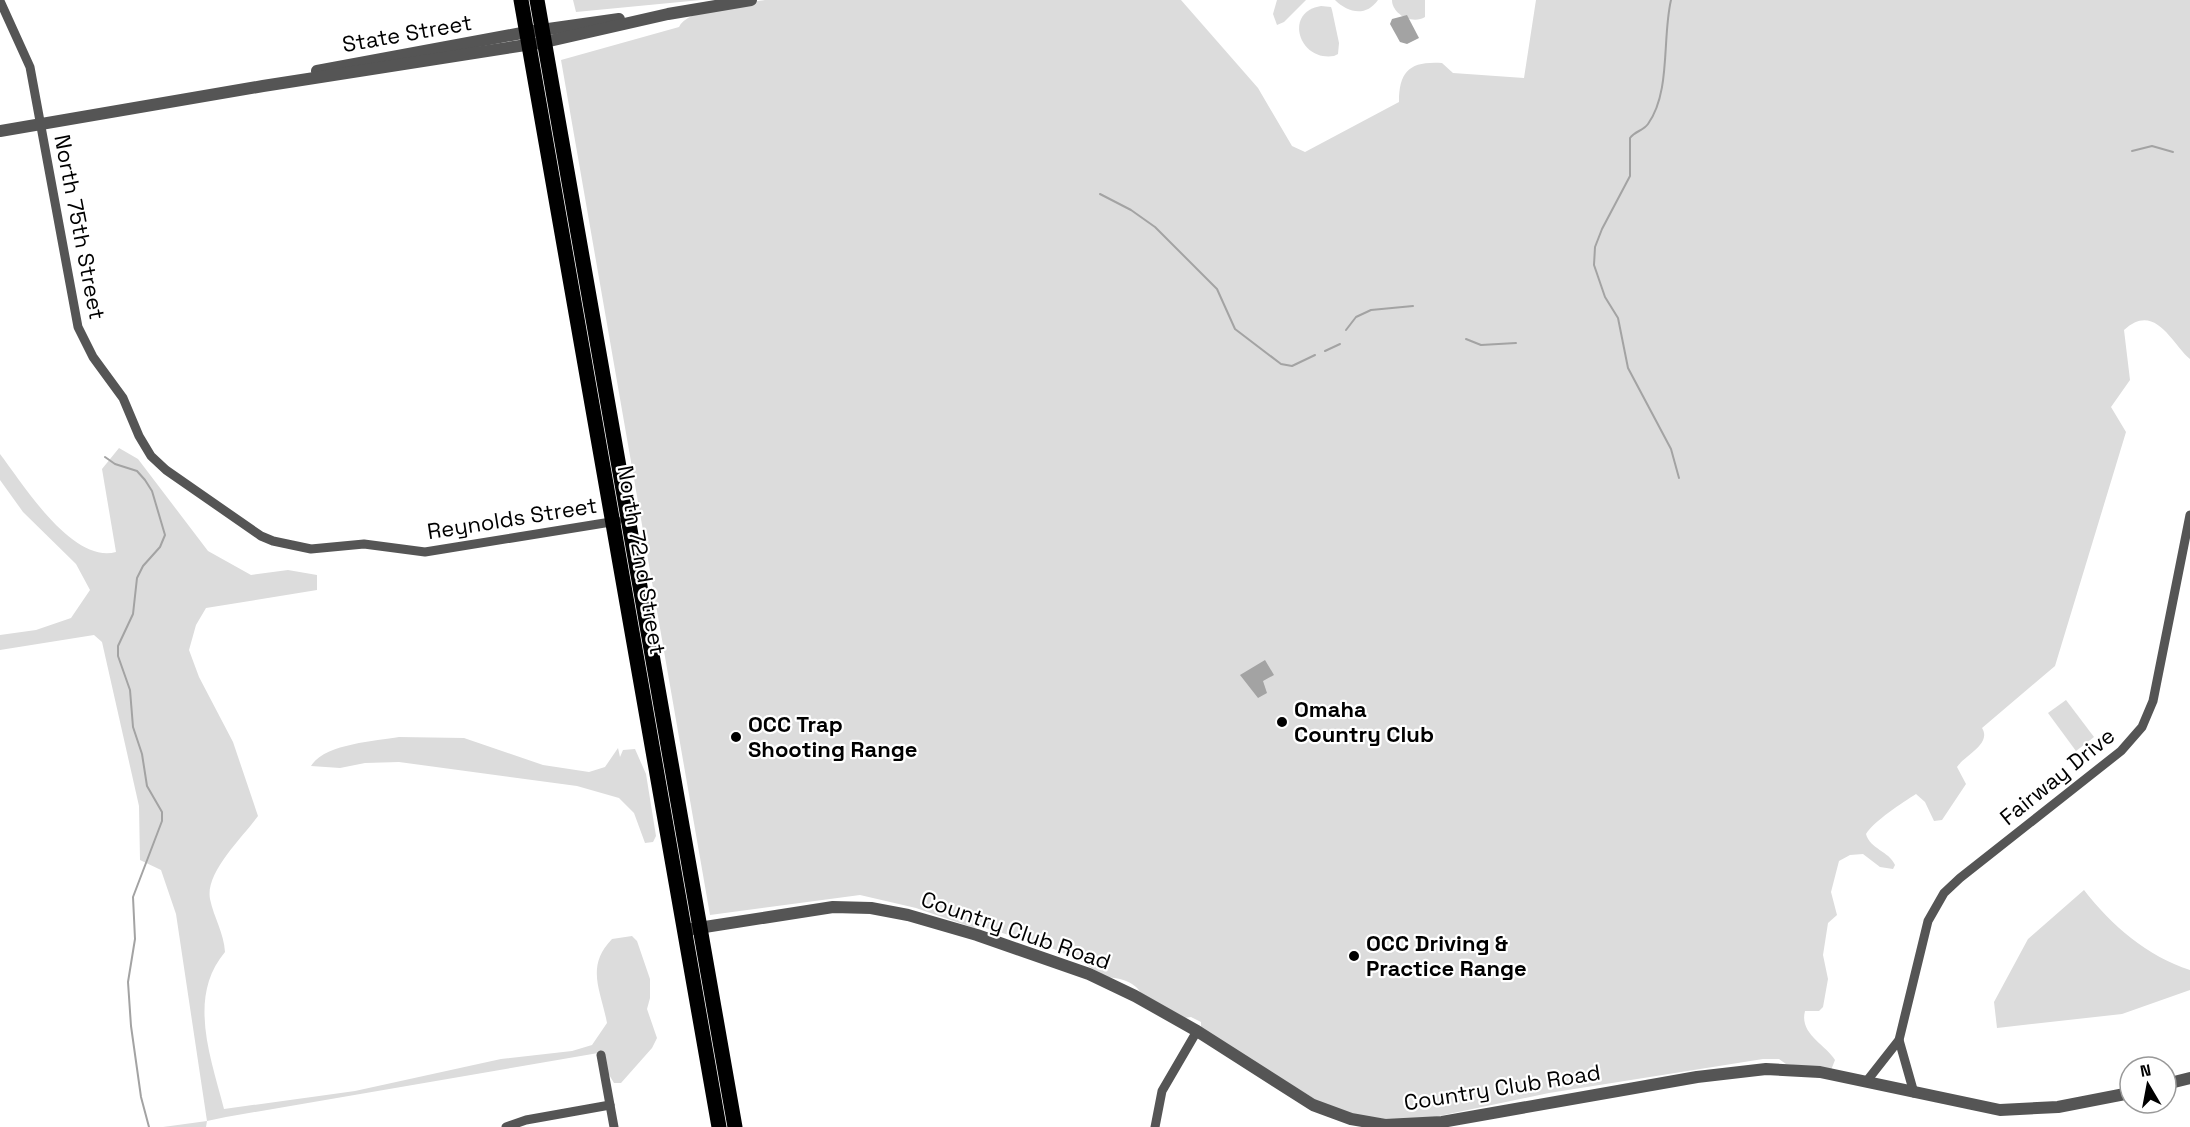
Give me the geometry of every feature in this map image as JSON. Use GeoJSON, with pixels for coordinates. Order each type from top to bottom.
{"type":"FeatureCollection","features":[{"type":"Feature","properties":{"kind":"main road","name":"North 72nd Street"},"geometry":{"type":"LineString","coordinates":[[521,0],[620,520]]}},
{"type":"Feature","properties":{"kind":"main road","name":"North 72nd Street"},"geometry":{"type":"LineString","coordinates":[[537,0],[719,1127]]}},
{"type":"Feature","properties":{"kind":"main road","name":"North 72nd Street"},"geometry":{"type":"LineString","coordinates":[[686,930],[735,1127]]}},
{"type":"Feature","properties":{"kind":"street","name":"State Street"},"geometry":{"type":"LineString","coordinates":[[0,131],[262,86],[304,73],[528,39],[752,0]]}},
{"type":"Feature","properties":{"kind":"street","name":"North 75th Street"},"geometry":{"type":"LineString","coordinates":[[0,1],[30,67],[72,301],[85,343],[116,386],[151,456],[166,470],[261,536]]}},
{"type":"Feature","properties":{"kind":"street","name":"Fairway Drive"},"geometry":{"type":"LineString","coordinates":[[1866,1082],[1899,1040],[1924,934],[1944,893],[2121,751],[2142,727],[2152,701],[2190,515]]}},
{"type":"Feature","properties":{"kind":"street","name":"Reynolds Street"},"geometry":{"type":"LineString","coordinates":[[261,536],[297,548],[364,544],[425,552],[620,520]]}},
{"type":"Feature","properties":{"kind":"street","name":"Country Club Road"},"geometry":{"type":"LineString","coordinates":[[686,930],[824,908],[852,907],[888,910],[977,935],[1070,966],[1122,989],[1197,1031],[1320,1108],[1351,1119],[1390,1126],[1442,1122],[1611,1091],[1749,1070],[1803,1070],[1979,1107],[2027,1110],[2058,1107],[2118,1095]]}},
{"type":"Feature","properties":{"kind":"street"},"geometry":{"type":"LineString","coordinates":[[1155,1127],[1162,1092],[1197,1031]]}},
{"type":"Feature","properties":{"kind":"street","name":"Fairway Drive"},"geometry":{"type":"LineString","coordinates":[[1899,1040],[1914,1093]]}},
{"type":"Feature","properties":{"kind":"street"},"geometry":{"type":"LineString","coordinates":[[601,1055],[614,1127]]}},
{"type":"Feature","properties":{"kind":"street"},"geometry":{"type":"LineString","coordinates":[[506,1127],[526,1120],[610,1105]]}},
{"type":"Feature","properties":{"kind":"shaded area"},"geometry":{"type":"Polygon","coordinates":[[[573,0],[701,0],[576,12],[573,0]]]}},
{"type":"Feature","properties":{"kind":"shaded area","name":"Omaha Country Club"},"geometry":{"type":"Polygon","coordinates":[[[765,0],[1181,0],[1258,88],[1292,146],[1305,152],[1399,102],[1401,83],[1408,70],[1414,66],[1442,63],[1453,73],[1524,78],[1536,0],[2190,0],[2190,359],[2154,322],[2145,320],[2135,322],[2124,330],[2130,380],[2111,407],[2126,432],[2055,666],[1982,728],[1984,734],[1981,744],[1957,767],[1966,784],[1942,820],[1934,821],[1925,802],[1916,794],[1875,824],[1866,834],[1875,847],[1892,860],[1895,865],[1893,869],[1880,867],[1863,854],[1850,855],[1839,861],[1831,892],[1837,915],[1828,923],[1823,955],[1828,979],[1823,1007],[1819,1011],[1805,1011],[1804,1019],[1809,1032],[1835,1060],[1831,1070],[1786,1064],[1779,1059],[1763,1059],[1549,1093],[1420,1120],[1395,1121],[1334,1111],[1201,1029],[1201,1022],[1191,1017],[1184,1018],[1141,993],[1130,982],[1105,977],[1079,960],[1049,947],[979,926],[974,928],[916,908],[860,895],[710,915],[561,60],[679,27],[684,21],[704,11],[765,0]]]}},
{"type":"Feature","properties":{"kind":"shaded area"},"geometry":{"type":"Polygon","coordinates":[[[1277,0],[1306,0],[1284,22],[1277,25],[1273,14],[1277,0]]]}},
{"type":"Feature","properties":{"kind":"shaded area"},"geometry":{"type":"Polygon","coordinates":[[[1335,0],[1378,0],[1368,9],[1357,11],[1346,8],[1335,0]]]}},
{"type":"Feature","properties":{"kind":"shaded area"},"geometry":{"type":"Polygon","coordinates":[[[1392,0],[1425,0],[1425,17],[1414,20],[1404,17],[1395,10],[1392,0]]]}},
{"type":"Feature","properties":{"kind":"shaded area"},"geometry":{"type":"Polygon","coordinates":[[[1321,6],[1331,7],[1332,10],[1339,43],[1338,54],[1334,56],[1322,56],[1312,52],[1300,36],[1299,26],[1302,17],[1309,10],[1321,6]]]}},
{"type":"Feature","properties":{"kind":"shaded area"},"geometry":{"type":"Polygon","coordinates":[[[1407,15],[1419,38],[1407,44],[1400,42],[1390,24],[1392,19],[1407,15]]]}},
{"type":"Feature","properties":{"kind":"shaded area"},"geometry":{"type":"Polygon","coordinates":[[[119,448],[138,459],[208,551],[251,575],[288,570],[317,575],[317,590],[206,608],[196,625],[189,650],[199,677],[233,742],[258,816],[226,855],[213,878],[210,889],[210,899],[223,938],[225,952],[207,988],[205,1028],[224,1109],[355,1091],[501,1059],[572,1051],[592,1045],[607,1023],[597,979],[599,959],[612,939],[632,936],[637,941],[650,979],[650,998],[647,1009],[657,1038],[652,1048],[621,1083],[614,1083],[608,1073],[604,1052],[207,1121],[176,914],[161,870],[140,860],[139,806],[102,642],[94,635],[0,650],[0,635],[36,630],[71,618],[90,590],[76,564],[23,512],[0,480],[0,454],[35,501],[66,534],[83,546],[99,552],[116,552],[102,469],[119,448]]]}},
{"type":"Feature","properties":{"kind":"shaded area"},"geometry":{"type":"Polygon","coordinates":[[[1265,660],[1274,675],[1263,681],[1267,693],[1258,698],[1240,675],[1265,660]]]}},
{"type":"Feature","properties":{"kind":"shaded area"},"geometry":{"type":"Polygon","coordinates":[[[2066,700],[2094,737],[2076,751],[2048,713],[2066,700]]]}},
{"type":"Feature","properties":{"kind":"shaded area"},"geometry":{"type":"Polygon","coordinates":[[[399,737],[464,738],[543,765],[589,772],[605,767],[618,748],[620,757],[623,750],[635,749],[646,774],[656,836],[653,842],[645,843],[634,813],[619,798],[577,786],[399,762],[365,763],[340,768],[311,766],[327,753],[338,748],[399,737]]]}},
{"type":"Feature","properties":{"kind":"shaded area"},"geometry":{"type":"Polygon","coordinates":[[[2084,890],[2106,916],[2131,938],[2159,957],[2190,970],[2190,990],[2122,1014],[1997,1028],[1994,1002],[2028,939],[2084,890]]]}},
{"type":"Feature","properties":{"kind":"shaded area"},"geometry":{"type":"Polygon","coordinates":[[[207,1121],[206,1127],[163,1127],[207,1121]]]}},
{"type":"Feature","properties":{"kind":"waterway"},"geometry":{"type":"LineString","coordinates":[[1671,0],[1660,96],[1648,124],[1630,138],[1630,176],[1602,229],[1595,247],[1594,265],[1605,297],[1618,318],[1628,368],[1671,449],[1679,478]]}},
{"type":"Feature","properties":{"kind":"waterway"},"geometry":{"type":"LineString","coordinates":[[2132,151],[2152,146],[2173,152]]}},
{"type":"Feature","properties":{"kind":"waterway"},"geometry":{"type":"LineString","coordinates":[[1100,194],[1131,210],[1155,227],[1217,289],[1235,329],[1281,364],[1292,366],[1315,355]]}},
{"type":"Feature","properties":{"kind":"waterway"},"geometry":{"type":"LineString","coordinates":[[1346,330],[1356,317],[1371,310],[1413,306]]}},
{"type":"Feature","properties":{"kind":"waterway"},"geometry":{"type":"LineString","coordinates":[[1466,339],[1481,345],[1516,343]]}},
{"type":"Feature","properties":{"kind":"waterway"},"geometry":{"type":"LineString","coordinates":[[1325,351],[1340,344]]}},
{"type":"Feature","properties":{"kind":"waterway"},"geometry":{"type":"LineString","coordinates":[[105,457],[115,464],[137,471],[145,480],[152,491],[165,535],[160,547],[143,566],[137,578],[133,614],[118,646],[118,656],[130,690],[133,727],[142,754],[147,786],[162,812],[162,821],[133,897],[135,939],[128,982],[131,1026],[141,1097],[149,1127]]}},
{"type":"Feature","properties":{"kind":"place","name":"Omaha Country Club"},"geometry":{"type":"Point","coordinates":[1282,722]}},
{"type":"Feature","properties":{"kind":"place","name":"OCC Trap Shooting Range"},"geometry":{"type":"Point","coordinates":[736,737]}},
{"type":"Feature","properties":{"kind":"place","name":"OCC Driving & Practice Range"},"geometry":{"type":"Point","coordinates":[1354,956]}}]}
